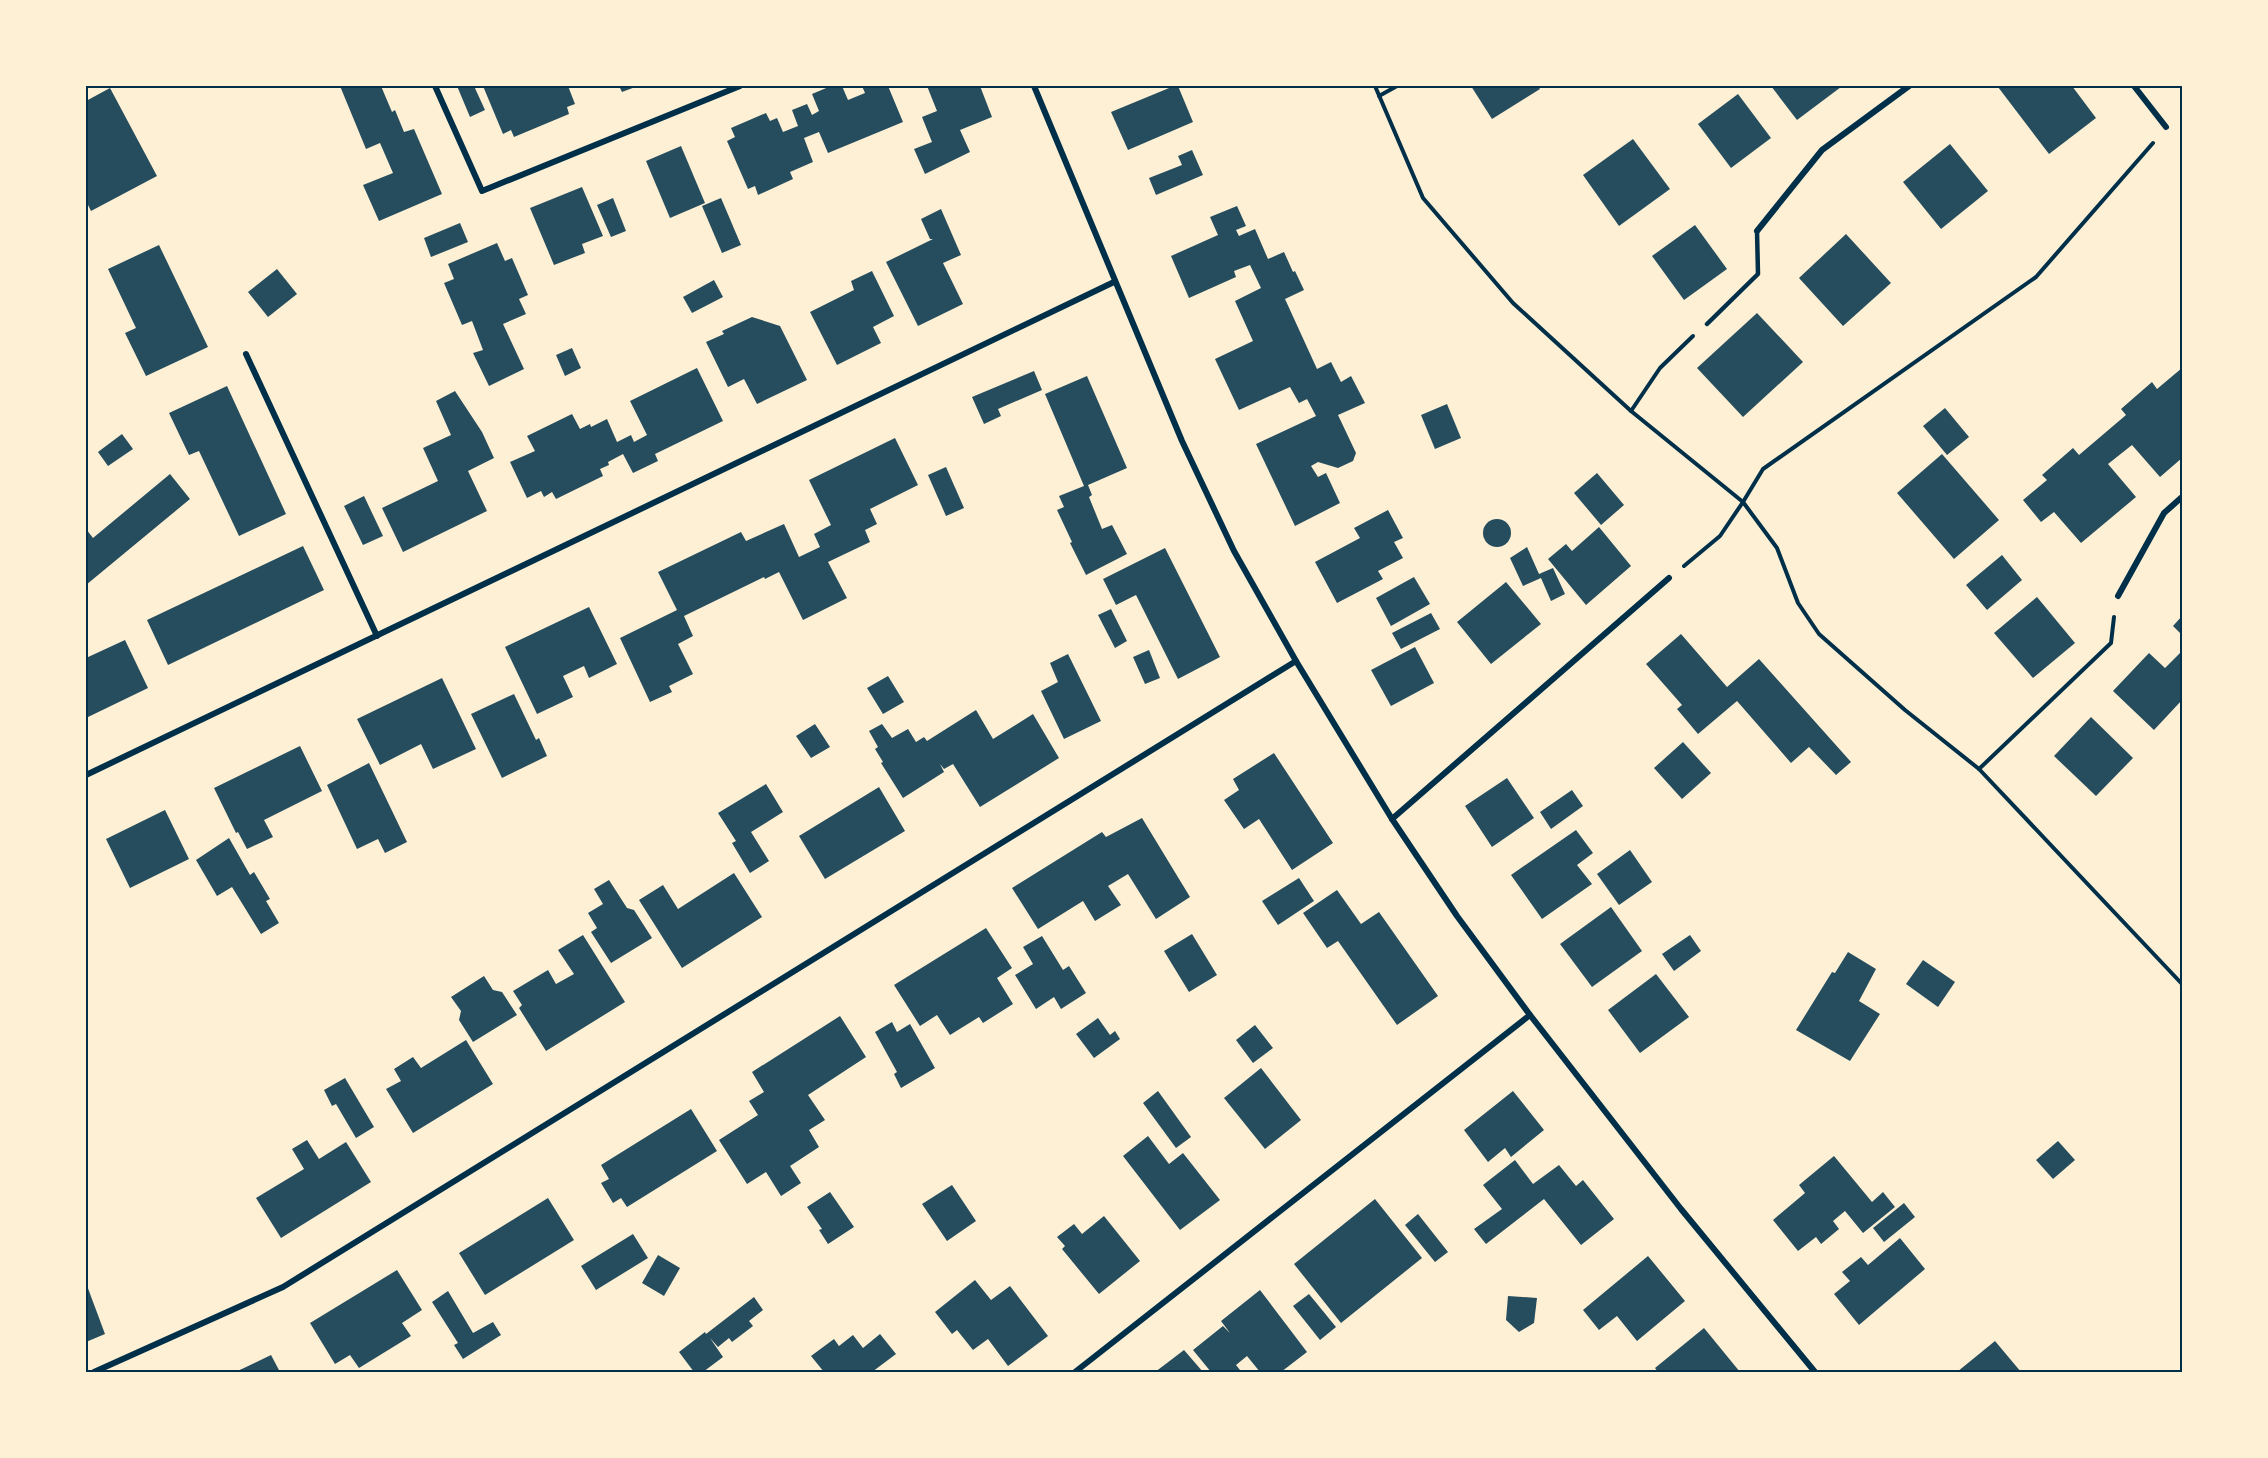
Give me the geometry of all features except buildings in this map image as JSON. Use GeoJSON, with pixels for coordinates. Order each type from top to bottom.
{"type":"FeatureCollection","features":[{"type":"Feature","properties":{"kind":"street"},"geometry":{"type":"LineString","coordinates":[[435,86],[482,190],[740,86]]}},
{"type":"Feature","properties":{"kind":"street"},"geometry":{"type":"LineString","coordinates":[[1034,86],[1182,441],[1229,541],[1296,661],[1392,819],[1457,916],[1530,1015],[1681,1209],[1815,1372]]}},
{"type":"Feature","properties":{"kind":"street"},"geometry":{"type":"LineString","coordinates":[[1757,231],[1822,150],[1909,86]]}},
{"type":"Feature","properties":{"kind":"street"},"geometry":{"type":"LineString","coordinates":[[2134,86],[2166,128]]}},
{"type":"Feature","properties":{"kind":"street"},"geometry":{"type":"LineString","coordinates":[[86,775],[1114,282]]}},
{"type":"Feature","properties":{"kind":"street"},"geometry":{"type":"LineString","coordinates":[[246,354],[377,636]]}},
{"type":"Feature","properties":{"kind":"street"},"geometry":{"type":"LineString","coordinates":[[2118,596],[2164,513],[2182,497]]}},
{"type":"Feature","properties":{"kind":"street"},"geometry":{"type":"LineString","coordinates":[[1392,819],[1670,578]]}},
{"type":"Feature","properties":{"kind":"street"},"geometry":{"type":"LineString","coordinates":[[94,1372],[283,1287],[1296,661]]}},
{"type":"Feature","properties":{"kind":"street"},"geometry":{"type":"LineString","coordinates":[[1075,1372],[1530,1015]]}},
{"type":"Feature","properties":{"kind":"lane"},"geometry":{"type":"LineString","coordinates":[[1707,324],[1758,274],[1757,231]]}},
{"type":"Feature","properties":{"kind":"path"},"geometry":{"type":"LineString","coordinates":[[1375,86],[1423,198],[1513,303],[1631,411],[1743,502],[1777,548],[1798,603],[1819,633],[1905,710],[1979,769],[2182,984]]}},
{"type":"Feature","properties":{"kind":"path"},"geometry":{"type":"LineString","coordinates":[[1380,96],[1397,86]]}},
{"type":"Feature","properties":{"kind":"path"},"geometry":{"type":"LineString","coordinates":[[1670,578],[1720,536],[1763,470],[2036,277],[2166,128]]}},
{"type":"Feature","properties":{"kind":"path"},"geometry":{"type":"LineString","coordinates":[[1631,411],[1660,368],[1707,324]]}},
{"type":"Feature","properties":{"kind":"path"},"geometry":{"type":"LineString","coordinates":[[1979,769],[2111,643],[2118,596]]}}]}
